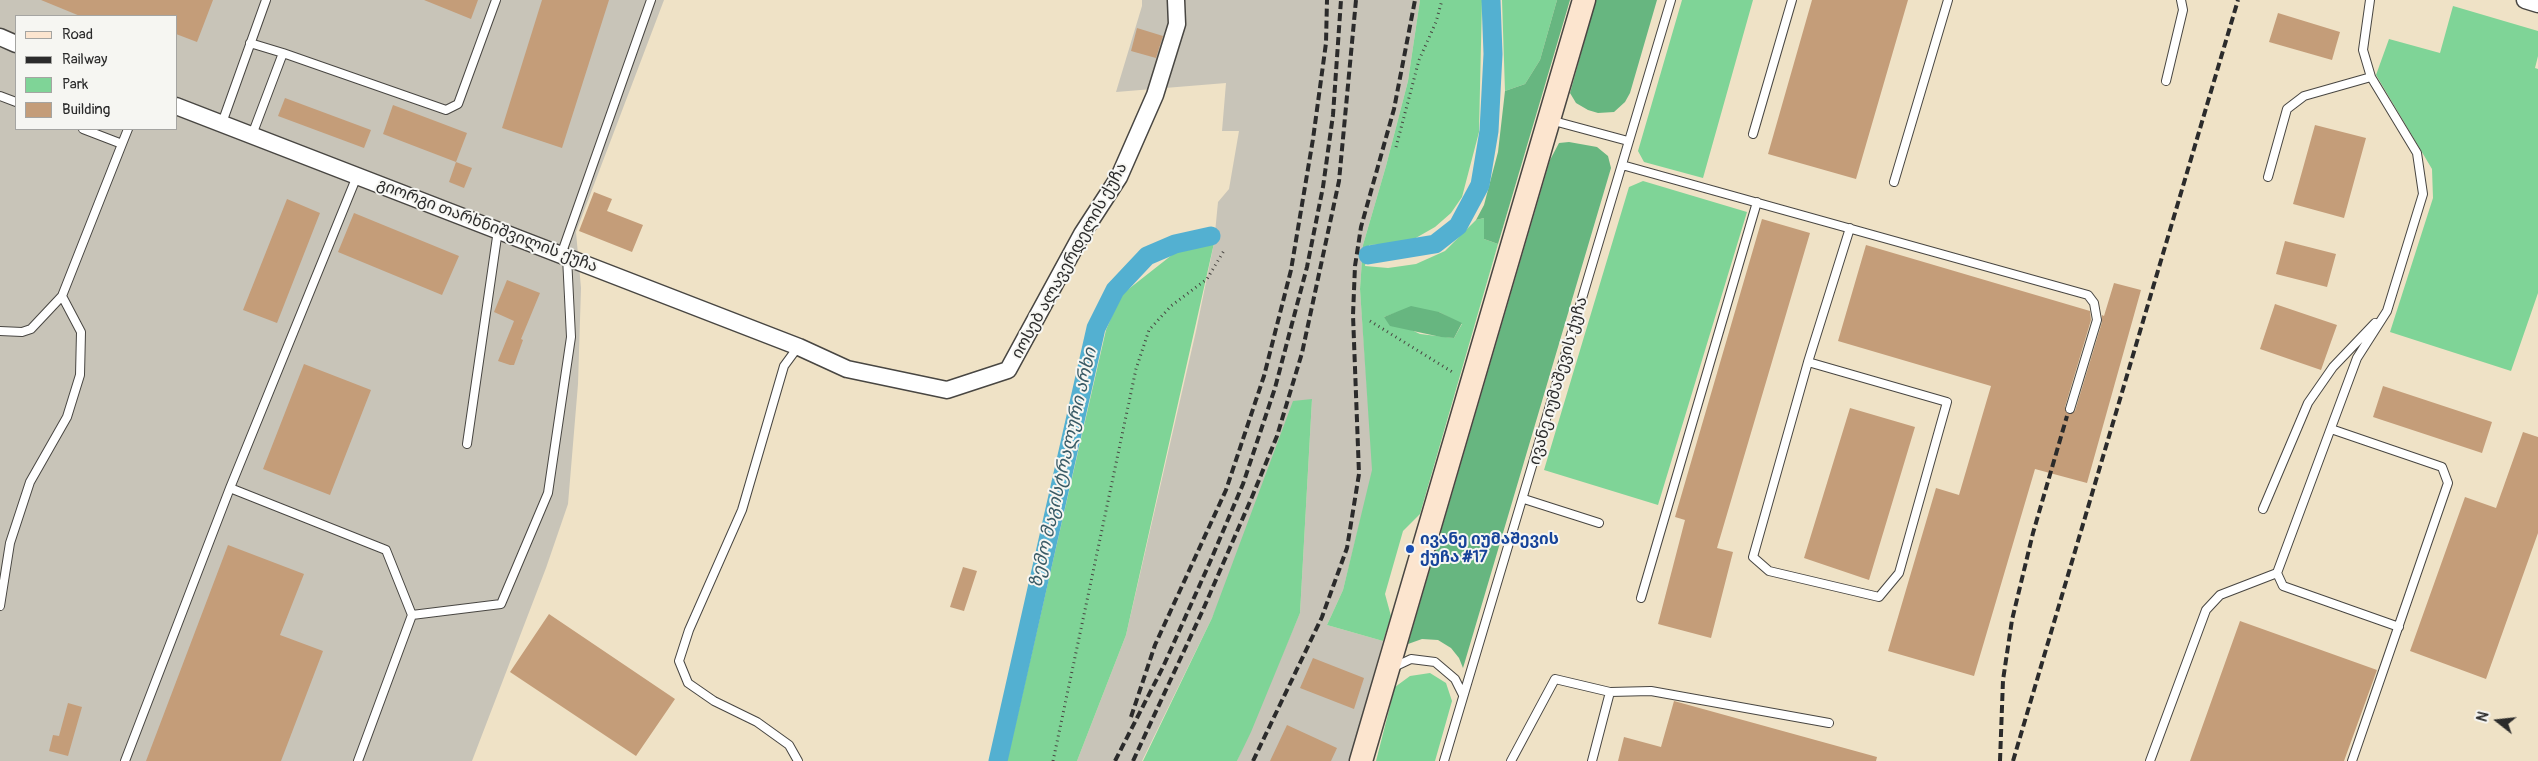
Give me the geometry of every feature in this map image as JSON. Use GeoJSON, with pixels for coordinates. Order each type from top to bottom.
{"type":"FeatureCollection","features":[{"type":"Feature","properties":{"kind":"street","name":"იოსებ ალავერდელის ქუჩა"},"geometry":{"type":"LineString","coordinates":[[798,347],[848,369],[947,390],[1008,370],[1082,234],[1119,177],[1155,95],[1177,24],[1176,0]]}},
{"type":"Feature","properties":{"kind":"street"},"geometry":{"type":"LineString","coordinates":[[1361,761],[1584,0]]}},
{"type":"Feature","properties":{"kind":"street"},"geometry":{"type":"LineString","coordinates":[[2526,0],[2538,4]]}},
{"type":"Feature","properties":{"kind":"street"},"geometry":{"type":"LineString","coordinates":[[0,37],[15,44]]}},
{"type":"Feature","properties":{"kind":"street","name":"გიორგი თარხნიშვილის ქუჩა"},"geometry":{"type":"LineString","coordinates":[[178,107],[798,347]]}},
{"type":"Feature","properties":{"kind":"lane"},"geometry":{"type":"LineString","coordinates":[[222,123],[266,0]]}},
{"type":"Feature","properties":{"kind":"lane"},"geometry":{"type":"LineString","coordinates":[[250,42],[446,110],[458,104],[496,0]]}},
{"type":"Feature","properties":{"kind":"lane"},"geometry":{"type":"LineString","coordinates":[[412,615],[501,604],[548,492],[571,337],[564,256],[652,0]]}},
{"type":"Feature","properties":{"kind":"lane","name":"ივანე იუმაშევის ქუჩა"},"geometry":{"type":"LineString","coordinates":[[1444,761],[1524,499],[1671,0]]}},
{"type":"Feature","properties":{"kind":"lane"},"geometry":{"type":"LineString","coordinates":[[1753,134],[1792,0]]}},
{"type":"Feature","properties":{"kind":"lane"},"geometry":{"type":"LineString","coordinates":[[1894,182],[1948,0]]}},
{"type":"Feature","properties":{"kind":"lane"},"geometry":{"type":"LineString","coordinates":[[2166,82],[2183,10],[2181,0]]}},
{"type":"Feature","properties":{"kind":"lane"},"geometry":{"type":"LineString","coordinates":[[2370,0],[2363,50],[2371,77],[2417,153],[2423,194],[2388,310],[2357,358],[2277,573],[2283,586],[2399,627]]}},
{"type":"Feature","properties":{"kind":"lane"},"geometry":{"type":"LineString","coordinates":[[252,135],[283,53]]}},
{"type":"Feature","properties":{"kind":"lane"},"geometry":{"type":"LineString","coordinates":[[2268,177],[2287,108],[2304,96],[2371,77]]}},
{"type":"Feature","properties":{"kind":"lane"},"geometry":{"type":"LineString","coordinates":[[0,96],[15,102]]}},
{"type":"Feature","properties":{"kind":"lane"},"geometry":{"type":"LineString","coordinates":[[1548,119],[1628,142]]}},
{"type":"Feature","properties":{"kind":"lane"},"geometry":{"type":"LineString","coordinates":[[86,130],[122,144]]}},
{"type":"Feature","properties":{"kind":"lane"},"geometry":{"type":"LineString","coordinates":[[0,331],[22,332],[31,329],[62,296],[128,130]]}},
{"type":"Feature","properties":{"kind":"lane"},"geometry":{"type":"LineString","coordinates":[[1622,165],[2088,295],[2094,303],[2097,320],[2070,409]]}},
{"type":"Feature","properties":{"kind":"lane"},"geometry":{"type":"LineString","coordinates":[[125,761],[230,488],[356,176]]}},
{"type":"Feature","properties":{"kind":"lane"},"geometry":{"type":"LineString","coordinates":[[1641,598],[1757,202]]}},
{"type":"Feature","properties":{"kind":"lane"},"geometry":{"type":"LineString","coordinates":[[1808,362],[1947,402],[1899,573],[1879,597],[1769,571],[1753,557],[1808,362],[1850,228]]}},
{"type":"Feature","properties":{"kind":"lane"},"geometry":{"type":"LineString","coordinates":[[467,444],[498,230]]}},
{"type":"Feature","properties":{"kind":"lane"},"geometry":{"type":"LineString","coordinates":[[0,606],[10,543],[30,482],[67,417],[80,376],[81,332],[62,296]]}},
{"type":"Feature","properties":{"kind":"lane"},"geometry":{"type":"LineString","coordinates":[[2263,509],[2308,403],[2333,367],[2388,310]]}},
{"type":"Feature","properties":{"kind":"lane"},"geometry":{"type":"LineString","coordinates":[[798,347],[784,366],[742,510],[689,630],[679,661],[688,683],[714,700],[765,728],[789,745],[798,761]]}},
{"type":"Feature","properties":{"kind":"lane"},"geometry":{"type":"LineString","coordinates":[[2331,429],[2442,468],[2448,483],[2352,761]]}},
{"type":"Feature","properties":{"kind":"lane"},"geometry":{"type":"LineString","coordinates":[[230,488],[386,550],[412,615],[358,761]]}},
{"type":"Feature","properties":{"kind":"lane"},"geometry":{"type":"LineString","coordinates":[[1524,499],[1599,523]]}},
{"type":"Feature","properties":{"kind":"lane"},"geometry":{"type":"LineString","coordinates":[[2150,761],[2206,610],[2220,595],[2277,573]]}},
{"type":"Feature","properties":{"kind":"lane"},"geometry":{"type":"LineString","coordinates":[[1386,672],[1411,659],[1435,662],[1455,679],[1463,695]]}},
{"type":"Feature","properties":{"kind":"lane"},"geometry":{"type":"LineString","coordinates":[[1511,761],[1554,679],[1610,692],[1652,691],[1829,723]]}},
{"type":"Feature","properties":{"kind":"lane"},"geometry":{"type":"LineString","coordinates":[[1592,761],[1610,692]]}},
{"type":"Feature","properties":{"kind":"path"},"geometry":{"type":"LineString","coordinates":[[1396,147],[1418,60],[1436,22],[1442,0]]}},
{"type":"Feature","properties":{"kind":"path"},"geometry":{"type":"LineString","coordinates":[[1054,761],[1136,369],[1149,330],[1171,306],[1207,279],[1225,249]]}},
{"type":"Feature","properties":{"kind":"path"},"geometry":{"type":"LineString","coordinates":[[1370,321],[1471,384]]}},
{"type":"Feature","properties":{"kind":"shaded area"},"geometry":{"type":"Polygon","coordinates":[[[0,0],[664,0],[576,232],[581,288],[578,384],[568,504],[546,568],[472,761],[0,761],[0,0]]]}},
{"type":"Feature","properties":{"kind":"shaded area"},"geometry":{"type":"Polygon","coordinates":[[[1142,0],[1420,0],[1408,81],[1363,245],[1360,289],[1373,470],[1343,590],[1327,625],[1383,641],[1349,761],[1237,761],[1300,613],[1312,399],[1212,618],[1142,761],[1077,761],[1126,635],[1196,331],[1214,243],[1218,202],[1229,189],[1239,131],[1222,131],[1226,83],[1116,92],[1142,6],[1142,0]]]}},
{"type":"Feature","properties":{"kind":"green space"},"geometry":{"type":"Polygon","coordinates":[[[1420,0],[1482,0],[1479,132],[1462,197],[1451,213],[1435,227],[1407,243],[1369,245],[1365,266],[1388,268],[1416,264],[1445,251],[1476,220],[1484,218],[1484,239],[1498,244],[1420,514],[1403,531],[1385,594],[1391,616],[1383,641],[1327,625],[1343,590],[1372,470],[1360,289],[1363,245],[1408,81],[1420,0]],[[1398,312],[1384,317],[1420,334],[1454,338],[1462,324],[1439,312],[1398,312]]]}},
{"type":"Feature","properties":{"kind":"green space"},"geometry":{"type":"Polygon","coordinates":[[[1502,0],[1557,0],[1540,60],[1525,84],[1505,91],[1502,0]]]}},
{"type":"Feature","properties":{"kind":"green space"},"geometry":{"type":"Polygon","coordinates":[[[1557,0],[1570,0],[1498,244],[1484,239],[1484,218],[1476,220],[1484,205],[1498,152],[1505,91],[1525,84],[1540,60],[1557,0]]]}},
{"type":"Feature","properties":{"kind":"green space"},"geometry":{"type":"Polygon","coordinates":[[[1596,0],[1657,0],[1630,93],[1625,102],[1614,112],[1598,113],[1588,110],[1576,103],[1570,93],[1596,0]]]}},
{"type":"Feature","properties":{"kind":"green space"},"geometry":{"type":"Polygon","coordinates":[[[1682,0],[1753,0],[1703,178],[1644,162],[1638,151],[1682,0]]]}},
{"type":"Feature","properties":{"kind":"green space"},"geometry":{"type":"Polygon","coordinates":[[[2453,6],[2538,31],[2538,56],[2535,68],[2538,69],[2538,293],[2511,371],[2390,332],[2433,198],[2432,169],[2376,75],[2389,39],[2440,53],[2453,6]]]}},
{"type":"Feature","properties":{"kind":"green space"},"geometry":{"type":"Polygon","coordinates":[[[1569,142],[1597,147],[1608,156],[1611,168],[1463,668],[1459,658],[1451,648],[1438,640],[1422,639],[1408,644],[1550,160],[1559,143],[1569,142]]]}},
{"type":"Feature","properties":{"kind":"green space"},"geometry":{"type":"Polygon","coordinates":[[[1643,181],[1747,212],[1658,505],[1544,470],[1629,187],[1643,181]]]}},
{"type":"Feature","properties":{"kind":"green space"},"geometry":{"type":"Polygon","coordinates":[[[1214,243],[1126,635],[1077,761],[1007,761],[1106,330],[1121,295],[1177,251],[1214,243]]]}},
{"type":"Feature","properties":{"kind":"green space"},"geometry":{"type":"Polygon","coordinates":[[[1411,306],[1439,312],[1462,323],[1454,338],[1441,337],[1390,326],[1384,317],[1411,306]]]}},
{"type":"Feature","properties":{"kind":"green space"},"geometry":{"type":"Polygon","coordinates":[[[1312,399],[1300,613],[1251,732],[1237,761],[1143,761],[1212,618],[1293,401],[1312,399]]]}},
{"type":"Feature","properties":{"kind":"green space"},"geometry":{"type":"Polygon","coordinates":[[[1430,673],[1446,683],[1452,701],[1435,761],[1376,761],[1395,687],[1410,676],[1430,673]]]}},
{"type":"Feature","properties":{"kind":"building"},"geometry":{"type":"Polygon","coordinates":[[[41,0],[213,0],[197,42],[178,35],[178,15],[78,15],[41,0]]]}},
{"type":"Feature","properties":{"kind":"building"},"geometry":{"type":"Polygon","coordinates":[[[424,0],[478,0],[471,19],[424,0]]]}},
{"type":"Feature","properties":{"kind":"building"},"geometry":{"type":"Polygon","coordinates":[[[542,0],[609,0],[562,148],[502,128],[542,0]]]}},
{"type":"Feature","properties":{"kind":"building"},"geometry":{"type":"Polygon","coordinates":[[[1812,0],[1908,0],[1856,179],[1768,154],[1812,0]]]}},
{"type":"Feature","properties":{"kind":"building"},"geometry":{"type":"Polygon","coordinates":[[[2278,13],[2340,32],[2332,60],[2269,42],[2278,13]]]}},
{"type":"Feature","properties":{"kind":"building"},"geometry":{"type":"Polygon","coordinates":[[[1137,28],[1163,36],[1156,58],[1131,51],[1137,28]]]}},
{"type":"Feature","properties":{"kind":"building"},"geometry":{"type":"Polygon","coordinates":[[[285,98],[371,130],[364,148],[278,116],[285,98]]]}},
{"type":"Feature","properties":{"kind":"building"},"geometry":{"type":"Polygon","coordinates":[[[393,105],[467,133],[456,162],[383,134],[393,105]]]}},
{"type":"Feature","properties":{"kind":"building"},"geometry":{"type":"Polygon","coordinates":[[[2315,125],[2366,138],[2344,218],[2293,204],[2315,125]]]}},
{"type":"Feature","properties":{"kind":"building"},"geometry":{"type":"Polygon","coordinates":[[[456,162],[472,168],[464,188],[449,182],[456,162]]]}},
{"type":"Feature","properties":{"kind":"building"},"geometry":{"type":"Polygon","coordinates":[[[594,192],[612,199],[607,211],[643,225],[632,252],[579,231],[594,192]]]}},
{"type":"Feature","properties":{"kind":"building"},"geometry":{"type":"Polygon","coordinates":[[[287,199],[320,213],[277,323],[243,310],[287,199]]]}},
{"type":"Feature","properties":{"kind":"building"},"geometry":{"type":"Polygon","coordinates":[[[354,213],[459,256],[442,295],[338,252],[354,213]]]}},
{"type":"Feature","properties":{"kind":"building"},"geometry":{"type":"Polygon","coordinates":[[[1762,219],[1810,233],[1717,548],[1733,552],[1711,638],[1658,624],[1685,520],[1675,517],[1762,219]]]}},
{"type":"Feature","properties":{"kind":"building"},"geometry":{"type":"Polygon","coordinates":[[[2285,241],[2336,254],[2327,287],[2276,274],[2285,241]]]}},
{"type":"Feature","properties":{"kind":"building"},"geometry":{"type":"Polygon","coordinates":[[[1866,245],[2090,311],[2091,320],[2065,407],[2069,414],[2075,411],[2102,322],[2102,315],[2104,316],[2114,283],[2141,290],[2087,483],[2035,469],[1974,676],[1888,651],[1936,488],[1959,495],[1991,386],[1838,341],[1866,245]]]}},
{"type":"Feature","properties":{"kind":"building"},"geometry":{"type":"Polygon","coordinates":[[[507,280],[540,293],[521,339],[523,340],[514,365],[498,361],[514,321],[494,312],[507,280]]]}},
{"type":"Feature","properties":{"kind":"building"},"geometry":{"type":"Polygon","coordinates":[[[2275,304],[2337,325],[2321,370],[2260,349],[2275,304]]]}},
{"type":"Feature","properties":{"kind":"building"},"geometry":{"type":"Polygon","coordinates":[[[304,364],[371,390],[330,495],[263,469],[304,364]]]}},
{"type":"Feature","properties":{"kind":"building"},"geometry":{"type":"Polygon","coordinates":[[[2383,386],[2492,422],[2482,453],[2373,417],[2383,386]]]}},
{"type":"Feature","properties":{"kind":"building"},"geometry":{"type":"Polygon","coordinates":[[[1850,408],[1915,427],[1869,580],[1804,558],[1850,408]]]}},
{"type":"Feature","properties":{"kind":"building"},"geometry":{"type":"Polygon","coordinates":[[[2523,432],[2538,437],[2538,533],[2486,679],[2410,651],[2465,497],[2496,508],[2523,432]]]}},
{"type":"Feature","properties":{"kind":"building"},"geometry":{"type":"Polygon","coordinates":[[[228,545],[304,574],[280,635],[323,651],[281,761],[146,761],[228,545]]]}},
{"type":"Feature","properties":{"kind":"building"},"geometry":{"type":"Polygon","coordinates":[[[963,567],[977,571],[964,611],[950,607],[963,567]]]}},
{"type":"Feature","properties":{"kind":"building"},"geometry":{"type":"Polygon","coordinates":[[[549,614],[675,699],[636,756],[510,672],[549,614]]]}},
{"type":"Feature","properties":{"kind":"building"},"geometry":{"type":"Polygon","coordinates":[[[2240,621],[2377,670],[2344,761],[2190,761],[2240,621]]]}},
{"type":"Feature","properties":{"kind":"building"},"geometry":{"type":"Polygon","coordinates":[[[1313,658],[1364,678],[1354,709],[1300,688],[1313,658]]]}},
{"type":"Feature","properties":{"kind":"building"},"geometry":{"type":"Polygon","coordinates":[[[1674,701],[1877,757],[1876,761],[1618,761],[1624,737],[1661,747],[1674,701]]]}},
{"type":"Feature","properties":{"kind":"building"},"geometry":{"type":"Polygon","coordinates":[[[68,703],[82,707],[68,756],[49,751],[53,735],[59,736],[68,703]]]}},
{"type":"Feature","properties":{"kind":"building"},"geometry":{"type":"Polygon","coordinates":[[[1287,725],[1337,748],[1331,761],[1270,761],[1287,725]]]}},
{"type":"Feature","properties":{"kind":"waterway","name":"ზემო მაგისტრალური არხი"},"geometry":{"type":"LineString","coordinates":[[1368,255],[1435,244],[1458,226],[1480,185],[1489,131],[1493,54],[1491,0]]}},
{"type":"Feature","properties":{"kind":"waterway","name":"ზემო მაგისტრალური არხი"},"geometry":{"type":"LineString","coordinates":[[998,761],[1096,328],[1115,290],[1147,256],[1175,244],[1211,236]]}},
{"type":"Feature","properties":{"kind":"railway"},"geometry":{"type":"LineString","coordinates":[[1131,717],[1155,645],[1226,490],[1264,376],[1291,270],[1313,139],[1326,43],[1327,0]]}},
{"type":"Feature","properties":{"kind":"railway"},"geometry":{"type":"LineString","coordinates":[[1115,761],[1163,667],[1210,562],[1243,484],[1275,388],[1307,267],[1323,187],[1333,115],[1341,0]]}},
{"type":"Feature","properties":{"kind":"railway"},"geometry":{"type":"LineString","coordinates":[[1133,761],[1202,612],[1252,497],[1277,436],[1302,353],[1339,181],[1356,0]]}},
{"type":"Feature","properties":{"kind":"railway"},"geometry":{"type":"LineString","coordinates":[[1253,761],[1322,617],[1347,548],[1359,474],[1353,315],[1355,266],[1361,227],[1394,109],[1415,0]]}},
{"type":"Feature","properties":{"kind":"railway"},"geometry":{"type":"LineString","coordinates":[[2013,761],[2238,0]]}},
{"type":"Feature","properties":{"kind":"railway"},"geometry":{"type":"LineString","coordinates":[[2000,761],[2003,680],[2012,620],[2033,533],[2067,416]]}},
{"type":"Feature","properties":{"kind":"place","name":"ივანე იუმაშევის ქუჩა #17"},"geometry":{"type":"Point","coordinates":[1410,549]}}]}
